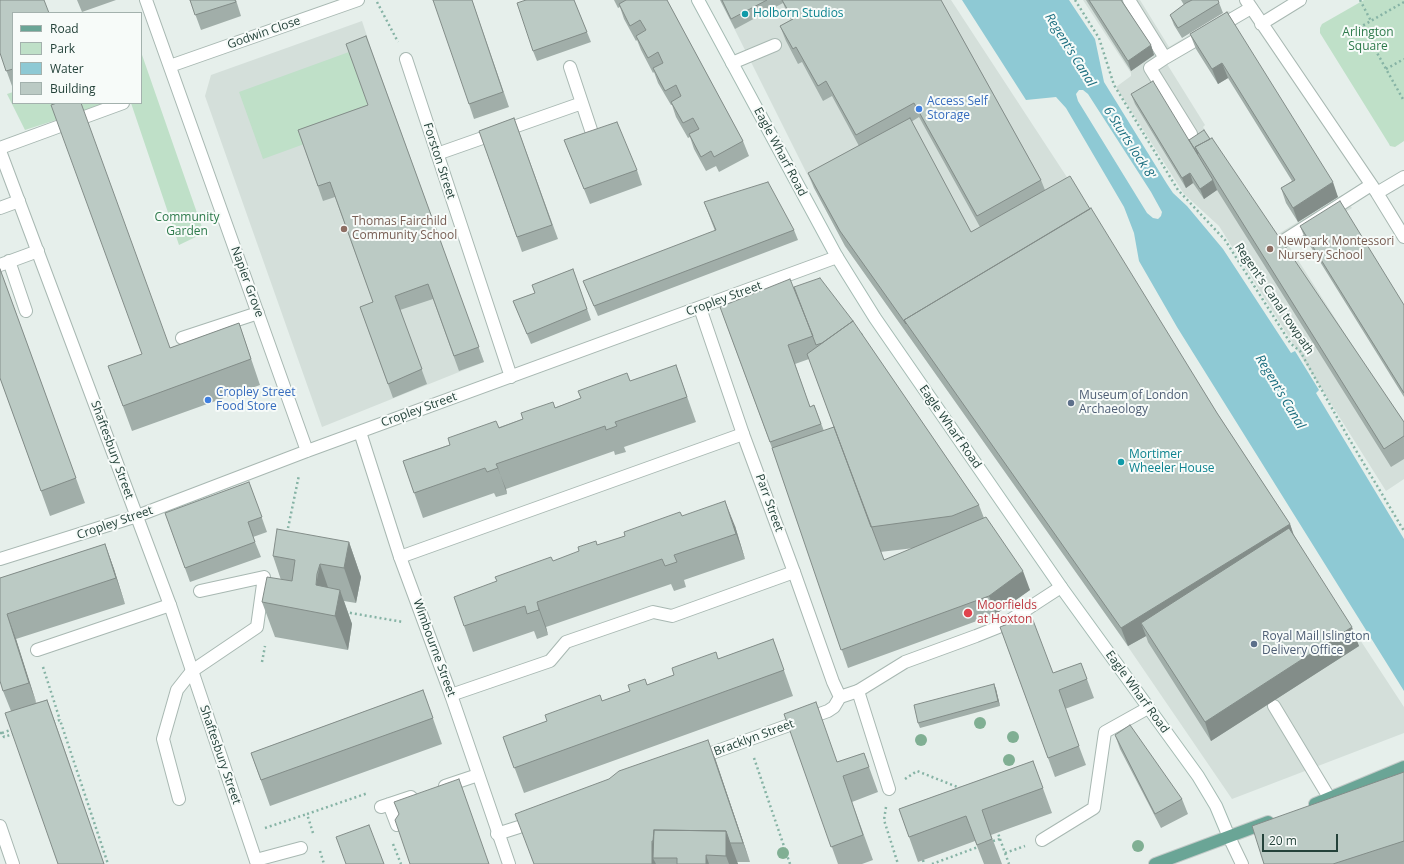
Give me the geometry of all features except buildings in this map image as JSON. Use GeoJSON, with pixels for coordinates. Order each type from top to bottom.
{"type":"FeatureCollection","features":[{"type":"Feature","properties":{"kind":"main road"},"geometry":{"type":"LineString","coordinates":[[1304,808],[1330,799],[1404,767]]}},
{"type":"Feature","properties":{"kind":"main road"},"geometry":{"type":"LineString","coordinates":[[1155,864],[1277,819]]}},
{"type":"Feature","properties":{"kind":"street","name":"Napier Grove"},"geometry":{"type":"LineString","coordinates":[[146,0],[258,313],[305,452]]}},
{"type":"Feature","properties":{"kind":"street","name":"Godwin Close"},"geometry":{"type":"LineString","coordinates":[[170,66],[358,0]]}},
{"type":"Feature","properties":{"kind":"street","name":"Eagle Wharf Road"},"geometry":{"type":"LineString","coordinates":[[698,0],[837,257],[875,318],[1061,588],[1208,791],[1242,864]]}},
{"type":"Feature","properties":{"kind":"street"},"geometry":{"type":"LineString","coordinates":[[1129,0],[1165,58]]}},
{"type":"Feature","properties":{"kind":"street"},"geometry":{"type":"LineString","coordinates":[[1261,24],[1300,0]]}},
{"type":"Feature","properties":{"kind":"street"},"geometry":{"type":"LineString","coordinates":[[1191,134],[1150,68],[1248,4],[1374,189],[1404,237]]}},
{"type":"Feature","properties":{"kind":"street"},"geometry":{"type":"LineString","coordinates":[[732,63],[775,45]]}},
{"type":"Feature","properties":{"kind":"street","name":"Forston Street"},"geometry":{"type":"LineString","coordinates":[[406,59],[511,377]]}},
{"type":"Feature","properties":{"kind":"street"},"geometry":{"type":"LineString","coordinates":[[570,67],[594,136]]}},
{"type":"Feature","properties":{"kind":"street"},"geometry":{"type":"LineString","coordinates":[[437,154],[582,103]]}},
{"type":"Feature","properties":{"kind":"street"},"geometry":{"type":"LineString","coordinates":[[0,148],[120,104]]}},
{"type":"Feature","properties":{"kind":"street","name":"Shaftesbury Street"},"geometry":{"type":"LineString","coordinates":[[0,151],[170,605],[256,862]]}},
{"type":"Feature","properties":{"kind":"street"},"geometry":{"type":"LineString","coordinates":[[1280,243],[1374,189],[1404,177]]}},
{"type":"Feature","properties":{"kind":"street"},"geometry":{"type":"LineString","coordinates":[[0,208],[19,201]]}},
{"type":"Feature","properties":{"kind":"street"},"geometry":{"type":"LineString","coordinates":[[26,311],[4,263],[38,251]]}},
{"type":"Feature","properties":{"kind":"street","name":"Cropley Street"},"geometry":{"type":"LineString","coordinates":[[0,559],[137,516],[305,452],[837,257]]}},
{"type":"Feature","properties":{"kind":"street","name":"Parr Street"},"geometry":{"type":"LineString","coordinates":[[700,308],[743,434],[833,682],[840,697]]}},
{"type":"Feature","properties":{"kind":"street"},"geometry":{"type":"LineString","coordinates":[[182,338],[258,313]]}},
{"type":"Feature","properties":{"kind":"street","name":"Wimbourne Street"},"geometry":{"type":"LineString","coordinates":[[360,432],[400,557],[451,695],[509,864]]}},
{"type":"Feature","properties":{"kind":"street"},"geometry":{"type":"LineString","coordinates":[[400,557],[743,434]]}},
{"type":"Feature","properties":{"kind":"street"},"geometry":{"type":"LineString","coordinates":[[451,695],[550,661],[566,642],[653,612],[672,616],[794,572]]}},
{"type":"Feature","properties":{"kind":"street"},"geometry":{"type":"LineString","coordinates":[[179,799],[163,739],[178,690],[192,671],[257,627],[264,577],[200,592]]}},
{"type":"Feature","properties":{"kind":"street","name":"Bracklyn Street"},"geometry":{"type":"LineString","coordinates":[[690,761],[828,711],[834,707],[840,697],[858,691],[905,662],[1001,626],[1061,588]]}},
{"type":"Feature","properties":{"kind":"street"},"geometry":{"type":"LineString","coordinates":[[37,650],[170,605]]}},
{"type":"Feature","properties":{"kind":"street"},"geometry":{"type":"LineString","coordinates":[[858,691],[889,789]]}},
{"type":"Feature","properties":{"kind":"street"},"geometry":{"type":"LineString","coordinates":[[1274,706],[1330,799]]}},
{"type":"Feature","properties":{"kind":"street"},"geometry":{"type":"LineString","coordinates":[[1042,840],[1094,808],[1105,732],[1148,708]]}},
{"type":"Feature","properties":{"kind":"street"},"geometry":{"type":"LineString","coordinates":[[434,790],[478,775]]}},
{"type":"Feature","properties":{"kind":"street"},"geometry":{"type":"LineString","coordinates":[[397,825],[385,806],[419,795]]}},
{"type":"Feature","properties":{"kind":"street"},"geometry":{"type":"LineString","coordinates":[[498,834],[534,822]]}},
{"type":"Feature","properties":{"kind":"street"},"geometry":{"type":"LineString","coordinates":[[0,826],[13,864]]}},
{"type":"Feature","properties":{"kind":"street"},"geometry":{"type":"LineString","coordinates":[[256,862],[301,848]]}},
{"type":"Feature","properties":{"kind":"path"},"geometry":{"type":"LineString","coordinates":[[376,0],[406,59]]}},
{"type":"Feature","properties":{"kind":"path","name":"Regent's Canal towpath"},"geometry":{"type":"LineString","coordinates":[[1075,0],[1099,38],[1114,85],[1178,190],[1225,240],[1291,344],[1300,351],[1348,437],[1404,531]]}},
{"type":"Feature","properties":{"kind":"path"},"geometry":{"type":"LineString","coordinates":[[1360,0],[1371,21]]}},
{"type":"Feature","properties":{"kind":"path"},"geometry":{"type":"LineString","coordinates":[[1404,2],[1362,26],[1404,101]]}},
{"type":"Feature","properties":{"kind":"path"},"geometry":{"type":"LineString","coordinates":[[1386,69],[1404,59]]}},
{"type":"Feature","properties":{"kind":"path"},"geometry":{"type":"LineString","coordinates":[[286,538],[305,452]]}},
{"type":"Feature","properties":{"kind":"path"},"geometry":{"type":"LineString","coordinates":[[345,612],[426,626]]}},
{"type":"Feature","properties":{"kind":"path"},"geometry":{"type":"LineString","coordinates":[[262,662],[266,639]]}},
{"type":"Feature","properties":{"kind":"path"},"geometry":{"type":"LineString","coordinates":[[37,650],[102,853],[108,864]]}},
{"type":"Feature","properties":{"kind":"path"},"geometry":{"type":"LineString","coordinates":[[53,722],[60,720]]}},
{"type":"Feature","properties":{"kind":"path"},"geometry":{"type":"LineString","coordinates":[[16,728],[1,733],[4,737],[18,733]]}},
{"type":"Feature","properties":{"kind":"path"},"geometry":{"type":"LineString","coordinates":[[748,740],[790,864]]}},
{"type":"Feature","properties":{"kind":"path"},"geometry":{"type":"LineString","coordinates":[[69,761],[73,759]]}},
{"type":"Feature","properties":{"kind":"path"},"geometry":{"type":"LineString","coordinates":[[898,864],[884,820],[889,789],[917,771],[961,789]]}},
{"type":"Feature","properties":{"kind":"path"},"geometry":{"type":"LineString","coordinates":[[247,834],[369,792]]}},
{"type":"Feature","properties":{"kind":"path"},"geometry":{"type":"LineString","coordinates":[[306,814],[314,836]]}},
{"type":"Feature","properties":{"kind":"path"},"geometry":{"type":"LineString","coordinates":[[998,833],[1009,864]]}},
{"type":"Feature","properties":{"kind":"path"},"geometry":{"type":"LineString","coordinates":[[993,841],[1000,839]]}},
{"type":"Feature","properties":{"kind":"path"},"geometry":{"type":"LineString","coordinates":[[932,864],[978,847]]}},
{"type":"Feature","properties":{"kind":"path"},"geometry":{"type":"LineString","coordinates":[[319,850],[324,864]]}},
{"type":"Feature","properties":{"kind":"path"},"geometry":{"type":"LineString","coordinates":[[923,860],[924,864]]}},
{"type":"Feature","properties":{"kind":"shaded area"},"geometry":{"type":"Polygon","coordinates":[[[720,0],[951,0],[1076,191],[1224,432],[1404,707],[1404,733],[1232,799],[1094,597],[845,246],[814,188],[720,0]]]}},
{"type":"Feature","properties":{"kind":"shaded area"},"geometry":{"type":"Polygon","coordinates":[[[1083,0],[1140,0],[1169,47],[1229,11],[1238,24],[1167,64],[1205,125],[1203,127],[1218,152],[1275,236],[1342,195],[1352,208],[1289,246],[1404,426],[1404,479],[1386,491],[1219,226],[1184,194],[1116,87],[1131,76],[1131,73],[1083,0]]]}},
{"type":"Feature","properties":{"kind":"shaded area","name":"Thomas Fairchild Community School"},"geometry":{"type":"Polygon","coordinates":[[[362,21],[484,362],[322,427],[205,96],[211,75],[362,21]]]}},
{"type":"Feature","properties":{"kind":"green space","name":"Arlington Square"},"geometry":{"type":"Polygon","coordinates":[[[1364,0],[1404,0],[1404,141],[1395,147],[1390,146],[1320,33],[1322,24],[1364,0]]]}},
{"type":"Feature","properties":{"kind":"green space"},"geometry":{"type":"Polygon","coordinates":[[[349,52],[373,119],[263,159],[239,92],[349,52]]]}},
{"type":"Feature","properties":{"kind":"green space","name":"Community Garden"},"geometry":{"type":"Polygon","coordinates":[[[142,55],[204,233],[179,245],[131,104],[142,104],[142,55]]]}},
{"type":"Feature","properties":{"kind":"green space"},"geometry":{"type":"Polygon","coordinates":[[[12,92],[12,104],[7,94],[12,92]]]}},
{"type":"Feature","properties":{"kind":"green space"},"geometry":{"type":"Polygon","coordinates":[[[12,104],[106,104],[25,130],[12,104]]]}},
{"type":"Feature","properties":{"kind":"water"},"geometry":{"type":"Polygon","coordinates":[[[962,0],[1069,0],[1095,39],[1104,82],[1167,184],[1173,193],[1187,206],[1223,249],[1291,353],[1295,351],[1319,390],[1316,393],[1404,539],[1404,691],[1177,327],[1139,261],[1134,233],[1124,207],[1066,108],[1056,97],[1026,100],[962,0]],[[1079,90],[1076,94],[1078,101],[1147,213],[1153,218],[1158,219],[1162,212],[1151,192],[1088,94],[1083,90],[1079,90]]]}},
{"type":"Feature","properties":{"kind":"place","name":"Holborn Studios"},"geometry":{"type":"Point","coordinates":[745,14]}},
{"type":"Feature","properties":{"kind":"place","name":"Access Self Storage"},"geometry":{"type":"Point","coordinates":[919,109]}},
{"type":"Feature","properties":{"kind":"place","name":"Thomas Fairchild Community School"},"geometry":{"type":"Point","coordinates":[344,229]}},
{"type":"Feature","properties":{"kind":"place","name":"Newpark Montessori Nursery School"},"geometry":{"type":"Point","coordinates":[1270,249]}},
{"type":"Feature","properties":{"kind":"place","name":"Cropley Street Food Store"},"geometry":{"type":"Point","coordinates":[208,400]}},
{"type":"Feature","properties":{"kind":"place","name":"Museum of London Archaeology"},"geometry":{"type":"Point","coordinates":[1071,403]}},
{"type":"Feature","properties":{"kind":"place","name":"Mortimer Wheeler House"},"geometry":{"type":"Point","coordinates":[1121,462]}},
{"type":"Feature","properties":{"kind":"place","name":"Moorfields at Hoxton"},"geometry":{"type":"Point","coordinates":[968,613]}},
{"type":"Feature","properties":{"kind":"place","name":"Royal Mail Islington Delivery Office"},"geometry":{"type":"Point","coordinates":[1254,644]}},
{"type":"Feature","properties":{"kind":"water label","name":"Regent's Canal"},"geometry":{"type":"Point","coordinates":[1070,50]}},
{"type":"Feature","properties":{"kind":"water label","name":"6 Sturts lock 8'"},"geometry":{"type":"Point","coordinates":[1129,143]}},
{"type":"Feature","properties":{"kind":"water label","name":"Regent's Canal"},"geometry":{"type":"Point","coordinates":[1280,392]}}]}
